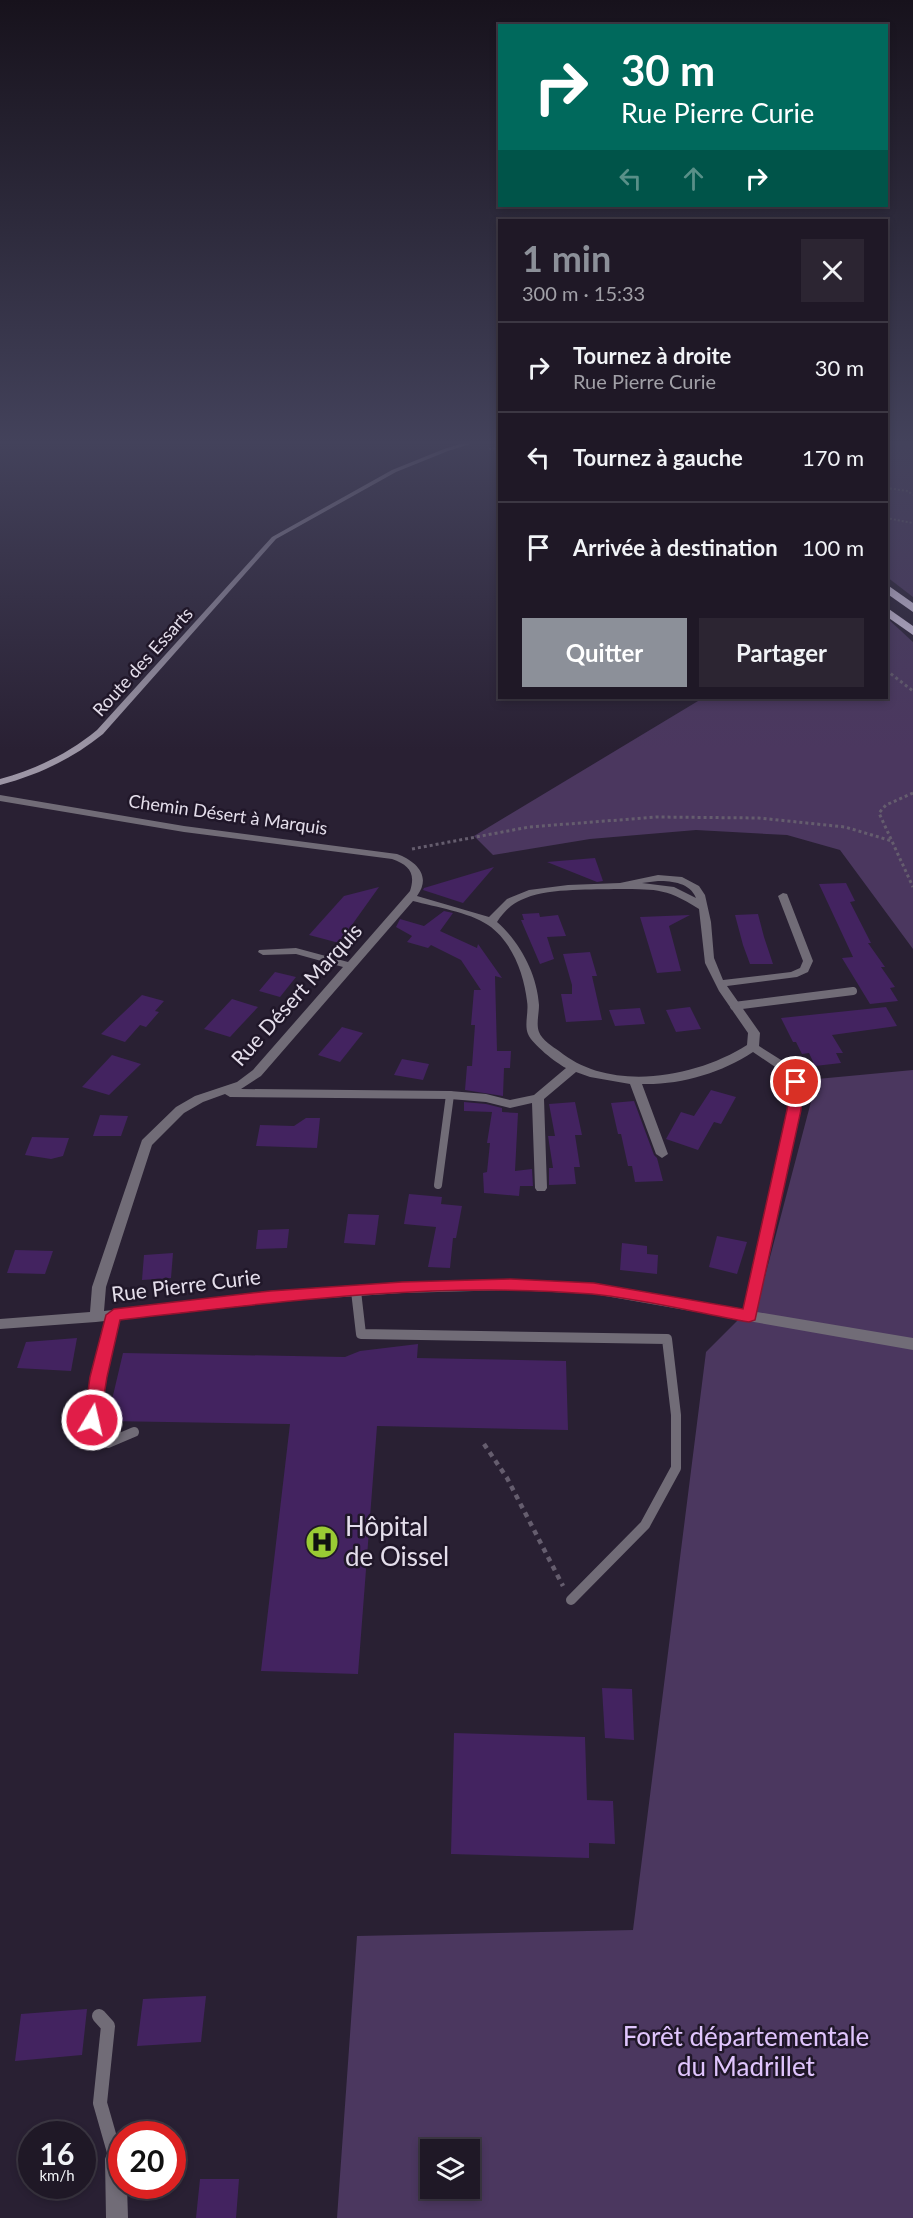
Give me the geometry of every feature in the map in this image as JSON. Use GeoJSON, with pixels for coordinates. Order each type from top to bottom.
{"type":"FeatureCollection","features":[{"type":"Feature","properties":{"kind":"highway"},"geometry":{"type":"LineString","coordinates":[[888,589],[913,609]]}},
{"type":"Feature","properties":{"kind":"highway"},"geometry":{"type":"LineString","coordinates":[[888,612],[913,632]]}},
{"type":"Feature","properties":{"kind":"main road","name":"Route des Essarts"},"geometry":{"type":"LineString","coordinates":[[0,782],[47,768],[82,747],[100,732],[259,552],[270,543]]}},
{"type":"Feature","properties":{"kind":"street","name":"Chemin Désert à Marquis"},"geometry":{"type":"LineString","coordinates":[[0,798],[184,829],[394,856],[409,861],[418,871],[419,880],[410,897]]}},
{"type":"Feature","properties":{"kind":"street"},"geometry":{"type":"LineString","coordinates":[[410,897],[491,922],[512,944],[528,975],[534,1034],[554,1056],[584,1073],[624,1081],[675,1077],[711,1070],[741,1057],[753,1047],[754,1033],[720,984],[709,961],[702,907],[681,894],[665,888],[620,886],[519,896],[506,905],[491,922]]}},
{"type":"Feature","properties":{"kind":"street"},"geometry":{"type":"LineString","coordinates":[[720,984],[793,975],[804,970],[808,961],[783,896]]}},
{"type":"Feature","properties":{"kind":"street","name":"Rue Désert Marquis"},"geometry":{"type":"LineString","coordinates":[[96,1317],[99,1287],[146,1143],[180,1110],[199,1100],[241,1085],[257,1073],[410,897]]}},
{"type":"Feature","properties":{"kind":"street"},"geometry":{"type":"LineString","coordinates":[[263,952],[296,951],[350,966]]}},
{"type":"Feature","properties":{"kind":"street"},"geometry":{"type":"LineString","coordinates":[[749,1316],[794,1110],[796,1082],[785,1068],[753,1047]]}},
{"type":"Feature","properties":{"kind":"street"},"geometry":{"type":"LineString","coordinates":[[223,1092],[450,1095],[486,1098],[510,1104],[538,1098],[574,1068]]}},
{"type":"Feature","properties":{"kind":"street"},"geometry":{"type":"LineString","coordinates":[[635,1080],[662,1154]]}},
{"type":"Feature","properties":{"kind":"street"},"geometry":{"type":"LineString","coordinates":[[538,1098],[541,1188]]}},
{"type":"Feature","properties":{"kind":"street","name":"Rue Pierre Curie"},"geometry":{"type":"LineString","coordinates":[[0,1324],[96,1317],[270,1297],[511,1285],[594,1289],[913,1344]]}},
{"type":"Feature","properties":{"kind":"street"},"geometry":{"type":"LineString","coordinates":[[117,2199],[117,2218]]}},
{"type":"Feature","properties":{"kind":"lane"},"geometry":{"type":"LineString","coordinates":[[734,1006],[853,992]]}},
{"type":"Feature","properties":{"kind":"lane"},"geometry":{"type":"LineString","coordinates":[[438,1185],[450,1095]]}},
{"type":"Feature","properties":{"kind":"lane"},"geometry":{"type":"LineString","coordinates":[[356,1291],[361,1334],[667,1339],[676,1414],[676,1468],[645,1525],[571,1600]]}},
{"type":"Feature","properties":{"kind":"lane"},"geometry":{"type":"LineString","coordinates":[[114,1315],[98,1377],[92,1420],[108,1443],[134,1432]]}},
{"type":"Feature","properties":{"kind":"lane"},"geometry":{"type":"LineString","coordinates":[[99,2016],[108,2026],[100,2103],[108,2131]]}},
{"type":"Feature","properties":{"kind":"path"},"geometry":{"type":"LineString","coordinates":[[888,672],[913,691]]}},
{"type":"Feature","properties":{"kind":"path"},"geometry":{"type":"LineString","coordinates":[[913,793],[886,805],[879,813],[913,887]]}},
{"type":"Feature","properties":{"kind":"path"},"geometry":{"type":"LineString","coordinates":[[394,856],[422,845],[529,827],[657,817],[759,818],[844,827],[892,842]]}},
{"type":"Feature","properties":{"kind":"path"},"geometry":{"type":"LineString","coordinates":[[484,1444],[507,1478],[571,1600]]}},
{"type":"Feature","properties":{"kind":"green space"},"geometry":{"type":"Polygon","coordinates":[[[888,543],[913,543],[913,597],[888,578],[888,543]]]}},
{"type":"Feature","properties":{"kind":"green space"},"geometry":{"type":"Polygon","coordinates":[[[888,619],[913,642],[913,949],[840,850],[787,835],[696,830],[590,839],[493,855],[474,836],[701,699],[888,699],[888,619]]]}},
{"type":"Feature","properties":{"kind":"green space","name":"Forêt départementale du Madrillet"},"geometry":{"type":"Polygon","coordinates":[[[913,1070],[913,2218],[337,2218],[357,1936],[633,1930],[706,1352],[759,1299],[817,1079],[913,1070]]]}},
{"type":"Feature","properties":{"kind":"building"},"geometry":{"type":"Polygon","coordinates":[[[595,858],[603,881],[597,882],[547,862],[595,858]]]}},
{"type":"Feature","properties":{"kind":"building"},"geometry":{"type":"Polygon","coordinates":[[[494,867],[463,903],[423,890],[424,888],[494,867]]]}},
{"type":"Feature","properties":{"kind":"building"},"geometry":{"type":"Polygon","coordinates":[[[846,883],[855,901],[850,902],[871,943],[868,943],[885,967],[881,967],[895,987],[890,988],[898,1001],[870,1004],[842,958],[853,957],[819,884],[846,883]]]}},
{"type":"Feature","properties":{"kind":"building"},"geometry":{"type":"Polygon","coordinates":[[[379,887],[339,943],[309,935],[344,896],[379,887]]]}},
{"type":"Feature","properties":{"kind":"building"},"geometry":{"type":"Polygon","coordinates":[[[444,911],[453,913],[440,931],[477,948],[478,944],[502,978],[495,976],[497,1051],[511,1051],[510,1068],[504,1068],[503,1096],[465,1090],[467,1066],[472,1066],[475,1025],[471,1025],[474,990],[481,990],[461,960],[431,945],[428,948],[407,942],[412,936],[396,927],[400,919],[424,926],[444,911]]]}},
{"type":"Feature","properties":{"kind":"building"},"geometry":{"type":"Polygon","coordinates":[[[539,913],[540,917],[558,915],[566,936],[547,937],[554,959],[540,964],[521,920],[524,920],[522,914],[539,913]]]}},
{"type":"Feature","properties":{"kind":"building"},"geometry":{"type":"Polygon","coordinates":[[[758,914],[773,964],[750,964],[743,945],[735,915],[758,914]]]}},
{"type":"Feature","properties":{"kind":"building"},"geometry":{"type":"Polygon","coordinates":[[[690,915],[669,926],[681,971],[657,973],[640,917],[690,915]]]}},
{"type":"Feature","properties":{"kind":"building"},"geometry":{"type":"Polygon","coordinates":[[[590,952],[597,976],[592,976],[602,1020],[566,1022],[561,994],[572,994],[572,985],[563,954],[590,952]]]}},
{"type":"Feature","properties":{"kind":"building"},"geometry":{"type":"Polygon","coordinates":[[[275,972],[296,977],[280,997],[259,991],[275,972]]]}},
{"type":"Feature","properties":{"kind":"building"},"geometry":{"type":"Polygon","coordinates":[[[142,995],[164,1001],[155,1011],[159,1012],[146,1027],[140,1025],[125,1042],[101,1034],[142,995]]]}},
{"type":"Feature","properties":{"kind":"building"},"geometry":{"type":"Polygon","coordinates":[[[232,999],[258,1007],[230,1037],[204,1029],[232,999]]]}},
{"type":"Feature","properties":{"kind":"building"},"geometry":{"type":"Polygon","coordinates":[[[690,1007],[701,1029],[676,1032],[666,1010],[690,1007]]]}},
{"type":"Feature","properties":{"kind":"building"},"geometry":{"type":"Polygon","coordinates":[[[886,1007],[897,1026],[832,1035],[843,1053],[836,1053],[841,1063],[815,1066],[809,1053],[802,1054],[796,1042],[793,1042],[781,1018],[886,1007]]]}},
{"type":"Feature","properties":{"kind":"building"},"geometry":{"type":"Polygon","coordinates":[[[640,1008],[645,1024],[615,1026],[609,1010],[640,1008]]]}},
{"type":"Feature","properties":{"kind":"building"},"geometry":{"type":"Polygon","coordinates":[[[342,1027],[363,1033],[340,1062],[318,1055],[342,1027]]]}},
{"type":"Feature","properties":{"kind":"building"},"geometry":{"type":"Polygon","coordinates":[[[112,1055],[141,1064],[109,1095],[82,1087],[112,1055]]]}},
{"type":"Feature","properties":{"kind":"building"},"geometry":{"type":"Polygon","coordinates":[[[402,1059],[429,1064],[423,1080],[394,1075],[402,1059]]]}},
{"type":"Feature","properties":{"kind":"building"},"geometry":{"type":"Polygon","coordinates":[[[711,1090],[736,1097],[721,1124],[714,1122],[698,1150],[666,1139],[681,1112],[694,1116],[711,1090]]]}},
{"type":"Feature","properties":{"kind":"building"},"geometry":{"type":"Polygon","coordinates":[[[634,1101],[657,1158],[663,1181],[635,1182],[632,1166],[628,1166],[611,1103],[634,1101]]]}},
{"type":"Feature","properties":{"kind":"building"},"geometry":{"type":"Polygon","coordinates":[[[464,1102],[486,1104],[502,1108],[502,1112],[518,1113],[515,1171],[532,1169],[533,1186],[520,1186],[519,1196],[484,1193],[483,1173],[487,1172],[490,1143],[487,1143],[492,1112],[464,1111],[464,1102]]]}},
{"type":"Feature","properties":{"kind":"building"},"geometry":{"type":"Polygon","coordinates":[[[575,1102],[582,1135],[575,1135],[580,1167],[574,1167],[576,1184],[549,1185],[549,1168],[553,1168],[548,1136],[555,1136],[549,1104],[575,1102]]]}},
{"type":"Feature","properties":{"kind":"building"},"geometry":{"type":"Polygon","coordinates":[[[100,1115],[128,1116],[121,1136],[93,1136],[100,1115]]]}},
{"type":"Feature","properties":{"kind":"building"},"geometry":{"type":"Polygon","coordinates":[[[306,1118],[320,1118],[317,1148],[256,1146],[260,1125],[294,1126],[306,1118]]]}},
{"type":"Feature","properties":{"kind":"building"},"geometry":{"type":"Polygon","coordinates":[[[32,1137],[69,1138],[63,1156],[51,1159],[25,1155],[32,1137]]]}},
{"type":"Feature","properties":{"kind":"building"},"geometry":{"type":"Polygon","coordinates":[[[409,1194],[442,1197],[441,1204],[462,1206],[456,1238],[453,1238],[450,1268],[428,1267],[436,1227],[404,1224],[409,1194]]]}},
{"type":"Feature","properties":{"kind":"building"},"geometry":{"type":"Polygon","coordinates":[[[348,1214],[379,1215],[375,1245],[344,1243],[348,1214]]]}},
{"type":"Feature","properties":{"kind":"building"},"geometry":{"type":"Polygon","coordinates":[[[289,1229],[287,1248],[256,1249],[258,1230],[289,1229]]]}},
{"type":"Feature","properties":{"kind":"building"},"geometry":{"type":"Polygon","coordinates":[[[717,1236],[747,1242],[737,1274],[709,1267],[717,1236]]]}},
{"type":"Feature","properties":{"kind":"building"},"geometry":{"type":"Polygon","coordinates":[[[622,1243],[647,1246],[647,1254],[658,1255],[657,1274],[620,1270],[622,1243]]]}},
{"type":"Feature","properties":{"kind":"building"},"geometry":{"type":"Polygon","coordinates":[[[15,1250],[53,1251],[45,1274],[7,1273],[15,1250]]]}},
{"type":"Feature","properties":{"kind":"building"},"geometry":{"type":"Polygon","coordinates":[[[173,1253],[171,1278],[142,1280],[144,1255],[173,1253]]]}},
{"type":"Feature","properties":{"kind":"building"},"geometry":{"type":"Polygon","coordinates":[[[77,1338],[71,1371],[17,1368],[26,1342],[77,1338]]]}},
{"type":"Feature","properties":{"kind":"building","name":"Hôpital de Oissel"},"geometry":{"type":"Polygon","coordinates":[[[418,1344],[417,1358],[566,1361],[568,1430],[377,1426],[358,1674],[261,1671],[290,1424],[107,1421],[123,1353],[345,1357],[360,1351],[418,1344]]]}},
{"type":"Feature","properties":{"kind":"building"},"geometry":{"type":"Polygon","coordinates":[[[602,1688],[632,1689],[634,1740],[605,1738],[602,1688]]]}},
{"type":"Feature","properties":{"kind":"building"},"geometry":{"type":"Polygon","coordinates":[[[454,1733],[585,1737],[587,1800],[613,1801],[615,1844],[589,1843],[589,1858],[451,1854],[454,1733]]]}},
{"type":"Feature","properties":{"kind":"building"},"geometry":{"type":"Polygon","coordinates":[[[206,1996],[201,2042],[137,2046],[143,1999],[206,1996]]]}},
{"type":"Feature","properties":{"kind":"building"},"geometry":{"type":"Polygon","coordinates":[[[87,2009],[82,2055],[15,2061],[21,2014],[87,2009]]]}},
{"type":"Feature","properties":{"kind":"building"},"geometry":{"type":"Polygon","coordinates":[[[200,2179],[239,2179],[236,2218],[196,2218],[200,2179]]]}},
{"type":"Feature","properties":{"kind":"place","name":"Hôpital de Oissel"},"geometry":{"type":"Point","coordinates":[322,1542]}},
{"type":"Feature","properties":{"kind":"route"},"geometry":{"type":"LineString","coordinates":[[92,1420],[98,1377],[114,1315],[270,1297],[402,1288],[511,1285],[594,1289],[749,1316],[794,1110],[796,1082]]}}]}
